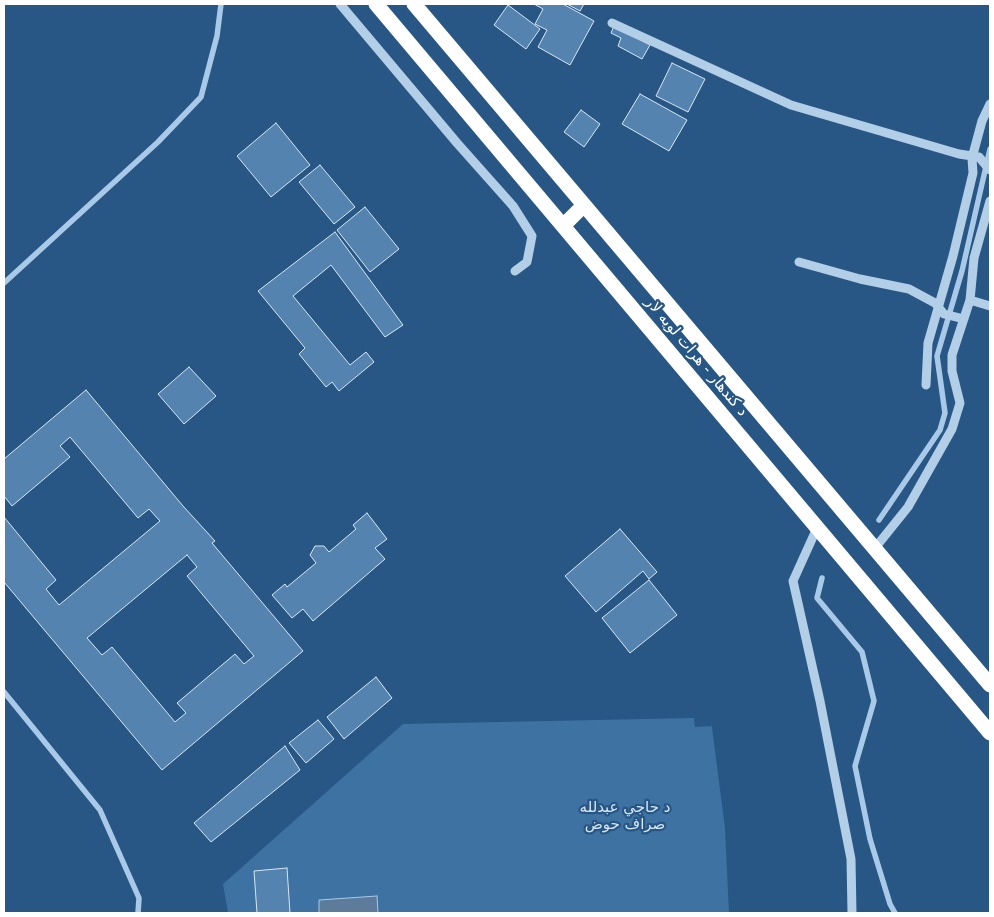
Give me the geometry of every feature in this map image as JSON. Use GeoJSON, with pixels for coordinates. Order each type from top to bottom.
{"type":"FeatureCollection","features":[{"type":"Feature","properties":{"kind":"highway","name":"د کندهار - هرات لويه لار"},"geometry":{"type":"LineString","coordinates":[[376,4],[990,734]]}},
{"type":"Feature","properties":{"kind":"highway","name":"د کندهار - هرات لويه لار"},"geometry":{"type":"LineString","coordinates":[[414,4],[990,685]]}},
{"type":"Feature","properties":{"kind":"highway"},"geometry":{"type":"LineString","coordinates":[[563,226],[584,205]]}},
{"type":"Feature","properties":{"kind":"street"},"geometry":{"type":"LineString","coordinates":[[340,4],[513,206],[532,236],[527,262],[515,271]]}},
{"type":"Feature","properties":{"kind":"street"},"geometry":{"type":"LineString","coordinates":[[612,24],[791,105],[959,154],[976,157],[990,170]]}},
{"type":"Feature","properties":{"kind":"street"},"geometry":{"type":"LineString","coordinates":[[926,385],[928,343],[941,311],[973,173],[982,121],[990,104]]}},
{"type":"Feature","properties":{"kind":"street"},"geometry":{"type":"LineString","coordinates":[[875,548],[908,507],[952,429],[960,403],[952,371],[952,356],[960,318],[970,300],[974,258],[990,201]]}},
{"type":"Feature","properties":{"kind":"street"},"geometry":{"type":"LineString","coordinates":[[799,262],[860,279],[910,289],[935,303],[941,311],[960,318]]}},
{"type":"Feature","properties":{"kind":"street"},"geometry":{"type":"LineString","coordinates":[[970,300],[990,306]]}},
{"type":"Feature","properties":{"kind":"street"},"geometry":{"type":"LineString","coordinates":[[817,528],[793,580],[820,701],[851,859],[852,913]]}},
{"type":"Feature","properties":{"kind":"green space","name":"د حاجي عبدلله صراف حوض"},"geometry":{"type":"Polygon","coordinates":[[[694,718],[695,727],[712,726],[725,828],[729,913],[228,913],[223,884],[403,724],[694,718]]]}},
{"type":"Feature","properties":{"kind":"shaded area"},"geometry":{"type":"Polygon","coordinates":[[[377,896],[378,913],[319,913],[319,900],[377,896]]]}},
{"type":"Feature","properties":{"kind":"building"},"geometry":{"type":"Polygon","coordinates":[[[534,4],[563,4],[594,21],[570,65],[538,47],[547,30],[535,24],[543,9],[534,4]]]}},
{"type":"Feature","properties":{"kind":"building"},"geometry":{"type":"Polygon","coordinates":[[[567,4],[584,4],[580,11],[567,4]]]}},
{"type":"Feature","properties":{"kind":"building"},"geometry":{"type":"Polygon","coordinates":[[[508,5],[540,29],[526,49],[494,25],[508,5]]]}},
{"type":"Feature","properties":{"kind":"building"},"geometry":{"type":"Polygon","coordinates":[[[614,26],[650,45],[642,59],[618,46],[621,38],[611,33],[614,26]]]}},
{"type":"Feature","properties":{"kind":"building"},"geometry":{"type":"Polygon","coordinates":[[[672,63],[705,79],[688,112],[656,96],[672,63]]]}},
{"type":"Feature","properties":{"kind":"building"},"geometry":{"type":"Polygon","coordinates":[[[640,94],[687,120],[669,151],[622,124],[640,94]]]}},
{"type":"Feature","properties":{"kind":"building"},"geometry":{"type":"Polygon","coordinates":[[[581,110],[600,124],[584,147],[564,132],[581,110]]]}},
{"type":"Feature","properties":{"kind":"building"},"geometry":{"type":"Polygon","coordinates":[[[276,123],[310,165],[271,197],[237,156],[276,123]]]}},
{"type":"Feature","properties":{"kind":"building"},"geometry":{"type":"Polygon","coordinates":[[[320,165],[355,207],[334,224],[299,182],[320,165]]]}},
{"type":"Feature","properties":{"kind":"building"},"geometry":{"type":"Polygon","coordinates":[[[365,207],[399,249],[370,272],[337,230],[365,207]]]}},
{"type":"Feature","properties":{"kind":"building"},"geometry":{"type":"Polygon","coordinates":[[[335,232],[403,325],[385,337],[331,265],[293,296],[350,365],[366,352],[374,362],[339,391],[332,382],[326,387],[299,354],[305,348],[258,291],[335,232]]]}},
{"type":"Feature","properties":{"kind":"building"},"geometry":{"type":"Polygon","coordinates":[[[189,367],[216,396],[184,424],[158,394],[189,367]]]}},
{"type":"Feature","properties":{"kind":"building"},"geometry":{"type":"Polygon","coordinates":[[[86,390],[183,506],[215,541],[212,543],[303,651],[162,770],[4,582],[4,517],[56,580],[46,589],[59,605],[160,521],[149,509],[138,518],[70,437],[60,446],[70,457],[12,506],[4,496],[4,459],[86,390]],[[187,555],[87,638],[102,655],[112,647],[175,722],[186,713],[177,703],[235,654],[244,664],[254,656],[187,576],[197,567],[187,555]]]}},
{"type":"Feature","properties":{"kind":"building"},"geometry":{"type":"Polygon","coordinates":[[[367,513],[387,539],[375,548],[385,559],[313,621],[303,609],[292,618],[272,595],[285,584],[287,587],[316,563],[310,555],[315,546],[324,546],[329,552],[356,529],[353,525],[367,513]]]}},
{"type":"Feature","properties":{"kind":"building"},"geometry":{"type":"Polygon","coordinates":[[[620,529],[657,572],[649,579],[643,571],[596,612],[565,576],[620,529]]]}},
{"type":"Feature","properties":{"kind":"building"},"geometry":{"type":"Polygon","coordinates":[[[649,580],[677,615],[630,653],[602,618],[649,580]]]}},
{"type":"Feature","properties":{"kind":"building"},"geometry":{"type":"Polygon","coordinates":[[[376,677],[392,698],[344,739],[327,717],[376,677]]]}},
{"type":"Feature","properties":{"kind":"building"},"geometry":{"type":"Polygon","coordinates":[[[318,720],[334,739],[306,763],[289,743],[318,720]]]}},
{"type":"Feature","properties":{"kind":"building"},"geometry":{"type":"Polygon","coordinates":[[[285,746],[300,770],[211,842],[194,823],[285,746]]]}},
{"type":"Feature","properties":{"kind":"building"},"geometry":{"type":"Polygon","coordinates":[[[287,868],[290,913],[257,913],[254,871],[287,868]]]}},
{"type":"Feature","properties":{"kind":"waterway"},"geometry":{"type":"LineString","coordinates":[[4,283],[158,142],[201,97],[217,36],[221,4]]}},
{"type":"Feature","properties":{"kind":"waterway"},"geometry":{"type":"LineString","coordinates":[[879,520],[940,430],[945,413],[937,356],[962,271],[990,149]]}},
{"type":"Feature","properties":{"kind":"waterway"},"geometry":{"type":"LineString","coordinates":[[822,578],[817,598],[862,652],[874,701],[855,766],[870,839],[890,904],[895,913]]}},
{"type":"Feature","properties":{"kind":"waterway"},"geometry":{"type":"LineString","coordinates":[[4,692],[100,810],[139,898],[138,913]]}}]}
